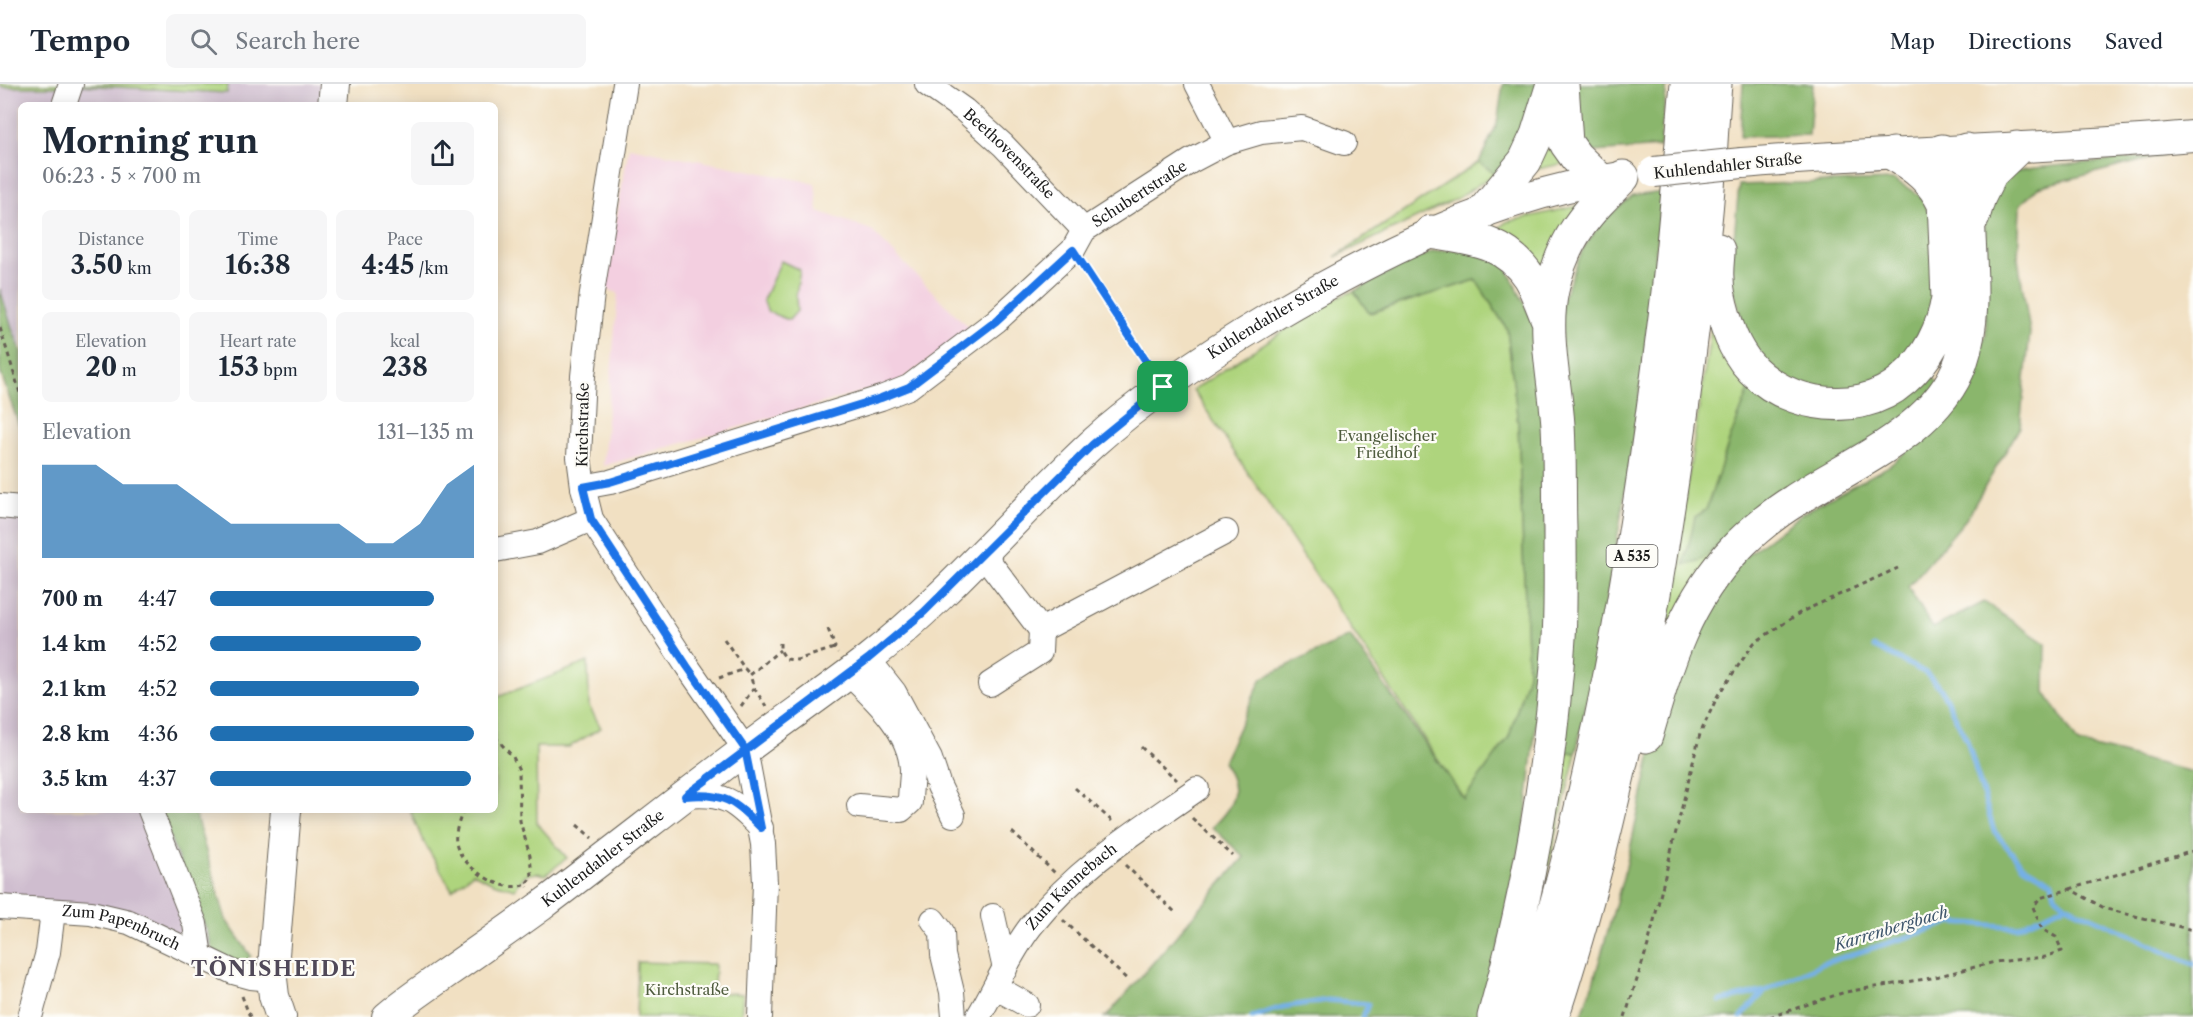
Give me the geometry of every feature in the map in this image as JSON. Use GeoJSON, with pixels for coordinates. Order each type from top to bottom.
{"type":"FeatureCollection","features":[{"type":"Feature","properties":{"kind":"highway"},"geometry":{"type":"LineString","coordinates":[[1483,212],[1525,161],[1537,135],[1553,84]]}},
{"type":"Feature","properties":{"kind":"highway"},"geometry":{"type":"LineString","coordinates":[[1494,1017],[1507,970],[1537,825],[1556,682],[1559,624],[1558,438],[1549,321],[1552,292],[1566,245],[1587,213],[1626,177],[1576,157],[1566,142],[1562,84]]}},
{"type":"Feature","properties":{"kind":"highway","name":"A 535"},"geometry":{"type":"LineString","coordinates":[[1522,1017],[1548,938],[1582,806],[1615,653],[1641,498],[1665,315],[1687,84]]}},
{"type":"Feature","properties":{"kind":"highway","name":"A 535"},"geometry":{"type":"LineString","coordinates":[[1552,1017],[1574,949],[1610,814],[1671,497],[1705,218],[1716,84]]}},
{"type":"Feature","properties":{"kind":"highway"},"geometry":{"type":"LineString","coordinates":[[1710,137],[1723,186],[1716,280],[1724,313],[1738,351],[1751,368],[1785,393],[1803,400],[1845,404],[1866,399],[1902,382],[1929,351],[1945,317],[1948,298],[1944,204],[1954,151]]}},
{"type":"Feature","properties":{"kind":"highway"},"geometry":{"type":"LineString","coordinates":[[1969,227],[1979,197],[1991,173],[2017,147]]}},
{"type":"Feature","properties":{"kind":"highway"},"geometry":{"type":"LineString","coordinates":[[1598,860],[1627,805],[1662,679],[1683,625],[1708,581],[1739,545],[1792,502],[1873,454],[1922,420],[1947,388],[1960,364],[1969,331],[1972,289],[1969,227],[1954,151]]}},
{"type":"Feature","properties":{"kind":"highway"},"geometry":{"type":"LineString","coordinates":[[1893,154],[1918,169],[1937,189],[1944,204]]}},
{"type":"Feature","properties":{"kind":"highway"},"geometry":{"type":"LineString","coordinates":[[1431,232],[1486,242],[1516,260],[1530,279],[1549,321]]}},
{"type":"Feature","properties":{"kind":"main road"},"geometry":{"type":"LineString","coordinates":[[333,102],[335,84]]}},
{"type":"Feature","properties":{"kind":"main road","name":"Kuhlendahler Straße"},"geometry":{"type":"LineString","coordinates":[[387,1017],[534,894],[685,796],[858,666],[924,612],[1093,444],[1163,387],[1244,333],[1395,249],[1431,232],[1528,197],[1626,177],[1815,157],[2193,136]]}},
{"type":"Feature","properties":{"kind":"main road"},"geometry":{"type":"LineString","coordinates":[[281,1017],[274,996],[272,979],[286,813]]}},
{"type":"Feature","properties":{"kind":"street"},"geometry":{"type":"LineString","coordinates":[[65,102],[71,84]]}},
{"type":"Feature","properties":{"kind":"street","name":"Kirchstraße"},"geometry":{"type":"LineString","coordinates":[[625,84],[592,293],[579,458],[583,487],[591,519],[687,666],[745,749],[761,828],[765,884],[760,1017]]}},
{"type":"Feature","properties":{"kind":"street","name":"Beethovenstraße"},"geometry":{"type":"LineString","coordinates":[[927,84],[964,111],[1003,145],[1078,240]]}},
{"type":"Feature","properties":{"kind":"street"},"geometry":{"type":"LineString","coordinates":[[1197,84],[1227,142]]}},
{"type":"Feature","properties":{"kind":"street","name":"Schubertstraße"},"geometry":{"type":"LineString","coordinates":[[583,487],[610,482],[881,398],[909,387],[996,321],[1078,240],[1191,161],[1227,142],[1261,132],[1302,128],[1344,143]]}},
{"type":"Feature","properties":{"kind":"street"},"geometry":{"type":"LineString","coordinates":[[0,506],[18,508]]}},
{"type":"Feature","properties":{"kind":"street"},"geometry":{"type":"LineString","coordinates":[[498,549],[538,542],[591,519]]}},
{"type":"Feature","properties":{"kind":"street"},"geometry":{"type":"LineString","coordinates":[[1041,630],[1226,532]]}},
{"type":"Feature","properties":{"kind":"street"},"geometry":{"type":"LineString","coordinates":[[983,554],[1041,630],[1040,652],[990,684]]}},
{"type":"Feature","properties":{"kind":"street"},"geometry":{"type":"LineString","coordinates":[[858,666],[891,718],[909,754],[912,769],[909,802],[902,810],[859,806]]}},
{"type":"Feature","properties":{"kind":"street"},"geometry":{"type":"LineString","coordinates":[[858,666],[894,692],[930,759],[939,786],[953,815]]}},
{"type":"Feature","properties":{"kind":"street"},"geometry":{"type":"LineString","coordinates":[[685,796],[708,795],[729,799],[761,828]]}},
{"type":"Feature","properties":{"kind":"street","name":"Zum Kannebach"},"geometry":{"type":"LineString","coordinates":[[980,1016],[1032,926],[1049,907],[1108,850],[1188,795]]}},
{"type":"Feature","properties":{"kind":"street"},"geometry":{"type":"LineString","coordinates":[[151,813],[195,924],[200,956]]}},
{"type":"Feature","properties":{"kind":"street","name":"Zum Papenbruch"},"geometry":{"type":"LineString","coordinates":[[0,907],[91,913],[129,922],[233,972],[272,979]]}},
{"type":"Feature","properties":{"kind":"street"},"geometry":{"type":"LineString","coordinates":[[30,1017],[48,952],[53,911]]}},
{"type":"Feature","properties":{"kind":"street"},"geometry":{"type":"LineString","coordinates":[[993,916],[1000,978],[1027,1005]]}},
{"type":"Feature","properties":{"kind":"street"},"geometry":{"type":"LineString","coordinates":[[933,920],[942,932],[943,955],[952,992],[954,1017]]}},
{"type":"Feature","properties":{"kind":"path"},"geometry":{"type":"LineString","coordinates":[[1078,240],[1163,387]]}},
{"type":"Feature","properties":{"kind":"path"},"geometry":{"type":"LineString","coordinates":[[0,328],[18,386]]}},
{"type":"Feature","properties":{"kind":"path"},"geometry":{"type":"LineString","coordinates":[[1625,1017],[1648,945],[1700,734],[1718,695],[1754,643],[1801,612],[1898,568]]}},
{"type":"Feature","properties":{"kind":"path"},"geometry":{"type":"LineString","coordinates":[[723,639],[750,675],[754,688],[769,712]]}},
{"type":"Feature","properties":{"kind":"path"},"geometry":{"type":"LineString","coordinates":[[780,643],[780,650],[786,659],[797,660],[834,648]]}},
{"type":"Feature","properties":{"kind":"path"},"geometry":{"type":"LineString","coordinates":[[750,675],[780,650]]}},
{"type":"Feature","properties":{"kind":"path"},"geometry":{"type":"LineString","coordinates":[[715,680],[745,669]]}},
{"type":"Feature","properties":{"kind":"path"},"geometry":{"type":"LineString","coordinates":[[741,706],[754,688]]}},
{"type":"Feature","properties":{"kind":"path"},"geometry":{"type":"LineString","coordinates":[[498,740],[513,757],[519,770],[520,821],[531,863],[534,894]]}},
{"type":"Feature","properties":{"kind":"path"},"geometry":{"type":"LineString","coordinates":[[1141,747],[1188,795],[1233,856]]}},
{"type":"Feature","properties":{"kind":"path"},"geometry":{"type":"LineString","coordinates":[[1076,788],[1128,835]]}},
{"type":"Feature","properties":{"kind":"path"},"geometry":{"type":"LineString","coordinates":[[462,813],[456,837],[465,860],[477,873],[487,879],[516,886],[534,894]]}},
{"type":"Feature","properties":{"kind":"path"},"geometry":{"type":"LineString","coordinates":[[1012,832],[1069,887]]}},
{"type":"Feature","properties":{"kind":"path"},"geometry":{"type":"LineString","coordinates":[[1108,850],[1176,913]]}},
{"type":"Feature","properties":{"kind":"path"},"geometry":{"type":"LineString","coordinates":[[1770,1017],[1845,992],[1931,978],[1995,962],[2045,957],[2062,951],[2056,937],[2042,929],[2033,908],[2040,898],[2193,851]]}},
{"type":"Feature","properties":{"kind":"path"},"geometry":{"type":"LineString","coordinates":[[2070,889],[2106,909],[2193,930]]}},
{"type":"Feature","properties":{"kind":"path"},"geometry":{"type":"LineString","coordinates":[[1049,907],[1129,981]]}},
{"type":"Feature","properties":{"kind":"shaded area"},"geometry":{"type":"Polygon","coordinates":[[[228,84],[321,84],[320,102],[18,102],[18,343],[0,289],[0,87],[79,85],[227,93],[228,84]]]}},
{"type":"Feature","properties":{"kind":"shaded area"},"geometry":{"type":"Polygon","coordinates":[[[629,147],[815,183],[818,211],[871,230],[971,330],[900,381],[603,466],[618,293],[604,288],[629,147]]]}},
{"type":"Feature","properties":{"kind":"shaded area"},"geometry":{"type":"Polygon","coordinates":[[[0,505],[18,506],[18,813],[160,813],[208,931],[211,948],[184,939],[0,900],[0,505]]]}},
{"type":"Feature","properties":{"kind":"green space"},"geometry":{"type":"Polygon","coordinates":[[[0,84],[228,84],[227,93],[79,85],[0,87],[0,84]]]}},
{"type":"Feature","properties":{"kind":"green space"},"geometry":{"type":"Polygon","coordinates":[[[1503,84],[1540,84],[1523,132],[1495,174],[1479,162],[1497,124],[1503,84]]]}},
{"type":"Feature","properties":{"kind":"green space"},"geometry":{"type":"Polygon","coordinates":[[[1574,84],[1667,84],[1660,147],[1594,152],[1578,128],[1574,104],[1574,84]]]}},
{"type":"Feature","properties":{"kind":"green space"},"geometry":{"type":"Polygon","coordinates":[[[1743,84],[1813,84],[1809,135],[1740,137],[1743,84]]]}},
{"type":"Feature","properties":{"kind":"green space"},"geometry":{"type":"Polygon","coordinates":[[[1553,129],[1566,163],[1529,171],[1553,129]]]}},
{"type":"Feature","properties":{"kind":"green space"},"geometry":{"type":"Polygon","coordinates":[[[2165,155],[2038,187],[2020,205],[2018,259],[2030,332],[2020,427],[1966,519],[1908,587],[1933,628],[1984,602],[2046,644],[2045,692],[2078,743],[2193,772],[2193,1017],[1581,1017],[1626,867],[1652,750],[1694,628],[1743,558],[1803,513],[1889,466],[1930,432],[1960,391],[1986,335],[1985,199],[2000,176],[2025,169],[2165,155]]]}},
{"type":"Feature","properties":{"kind":"green space"},"geometry":{"type":"Polygon","coordinates":[[[1479,162],[1495,174],[1458,198],[1335,257],[1479,162]]]}},
{"type":"Feature","properties":{"kind":"green space"},"geometry":{"type":"Polygon","coordinates":[[[1894,180],[1920,195],[1933,221],[1936,258],[1929,315],[1904,361],[1866,385],[1831,392],[1795,383],[1770,366],[1750,344],[1730,282],[1739,185],[1894,180]]]}},
{"type":"Feature","properties":{"kind":"green space"},"geometry":{"type":"Polygon","coordinates":[[[1662,192],[1636,422],[1602,626],[1576,753],[1557,750],[1562,300],[1583,249],[1602,221],[1633,196],[1662,192]]]}},
{"type":"Feature","properties":{"kind":"green space"},"geometry":{"type":"Polygon","coordinates":[[[1582,205],[1544,281],[1496,231],[1506,222],[1582,205]]]}},
{"type":"Feature","properties":{"kind":"green space"},"geometry":{"type":"Polygon","coordinates":[[[1460,248],[1505,264],[1537,329],[1546,426],[1546,636],[1525,823],[1484,1017],[1103,1017],[1107,1016],[1244,857],[1212,827],[1231,804],[1233,781],[1223,762],[1262,678],[1350,636],[1464,799],[1509,737],[1528,674],[1518,424],[1507,329],[1476,280],[1369,313],[1354,291],[1432,252],[1460,248]]]}},
{"type":"Feature","properties":{"kind":"green space"},"geometry":{"type":"Polygon","coordinates":[[[781,261],[800,270],[796,296],[797,311],[789,320],[768,312],[763,300],[781,261]]]}},
{"type":"Feature","properties":{"kind":"green space","name":"Evangelischer Friedhof"},"geometry":{"type":"Polygon","coordinates":[[[1476,280],[1507,329],[1518,424],[1528,674],[1509,737],[1464,799],[1193,390],[1329,301],[1354,291],[1370,313],[1476,280]]]}},
{"type":"Feature","properties":{"kind":"green space"},"geometry":{"type":"Polygon","coordinates":[[[0,289],[18,343],[18,422],[0,371],[0,289]]]}},
{"type":"Feature","properties":{"kind":"green space"},"geometry":{"type":"Polygon","coordinates":[[[1712,323],[1751,385],[1706,510],[1695,517],[1733,532],[1663,642],[1712,323]]]}},
{"type":"Feature","properties":{"kind":"green space"},"geometry":{"type":"Polygon","coordinates":[[[1929,373],[1940,385],[1911,416],[1733,532],[1701,560],[1684,565],[1695,517],[1706,510],[1751,385],[1790,410],[1929,373]]]}},
{"type":"Feature","properties":{"kind":"green space"},"geometry":{"type":"Polygon","coordinates":[[[588,662],[589,706],[601,728],[569,747],[536,747],[537,823],[567,858],[545,875],[537,873],[525,875],[515,889],[493,883],[473,873],[452,890],[422,839],[411,813],[498,813],[498,697],[588,662]]]}},
{"type":"Feature","properties":{"kind":"green space"},"geometry":{"type":"Polygon","coordinates":[[[1557,750],[1576,753],[1536,920],[1528,919],[1557,750]]]}},
{"type":"Feature","properties":{"kind":"green space"},"geometry":{"type":"Polygon","coordinates":[[[160,813],[195,813],[226,920],[251,956],[236,970],[212,948],[160,813]]]}},
{"type":"Feature","properties":{"kind":"green space","name":"Kirchstraße"},"geometry":{"type":"Polygon","coordinates":[[[638,962],[715,964],[714,992],[743,994],[741,1017],[636,1017],[638,962]]]}},
{"type":"Feature","properties":{"kind":"waterway"},"geometry":{"type":"LineString","coordinates":[[1874,647],[1926,673],[1941,689],[1967,740],[1994,831],[2022,865],[2052,882],[2055,895],[2066,905]]}},
{"type":"Feature","properties":{"kind":"waterway","name":"Karrenbergbach"},"geometry":{"type":"LineString","coordinates":[[1741,1017],[1765,991],[1821,964],[1952,922],[2017,927],[2066,905],[2193,964]]}},
{"type":"Feature","properties":{"kind":"waterway","name":"Karrenbergbach"},"geometry":{"type":"LineString","coordinates":[[1720,1001],[1765,991]]}},
{"type":"Feature","properties":{"kind":"waterway","name":"Karrenbergbach"},"geometry":{"type":"LineString","coordinates":[[1252,1017],[1283,1007],[1328,1000],[1368,1004],[1363,1017]]}},
{"type":"Feature","properties":{"kind":"district","name":"TÖNISHEIDE"},"geometry":{"type":"Point","coordinates":[274,969]}},
{"type":"Feature","properties":{"kind":"route"},"geometry":{"type":"LineString","coordinates":[[1163,387],[1073,250],[996,321],[909,387],[881,398],[610,482],[583,487],[591,519],[687,666],[745,749],[761,828],[729,799],[699,794],[685,796],[745,749],[868,659],[924,612],[1093,444],[1163,387]]}}]}
